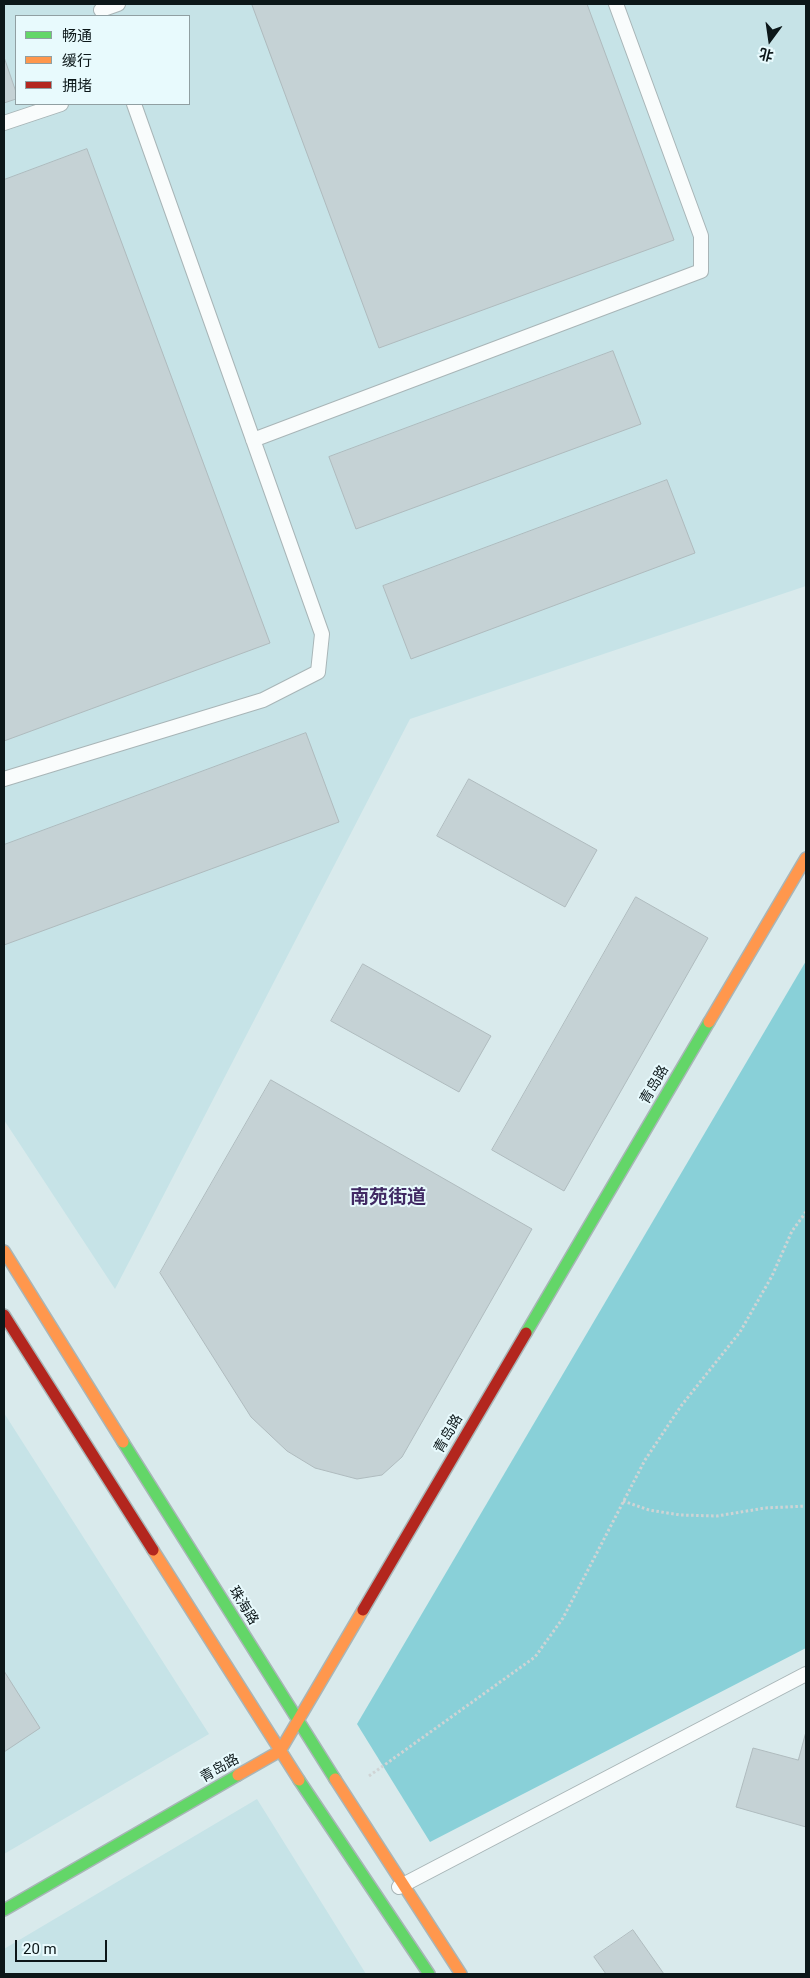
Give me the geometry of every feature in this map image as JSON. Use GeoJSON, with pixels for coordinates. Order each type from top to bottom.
{"type":"FeatureCollection","features":[{"type":"Feature","properties":{"kind":"main road","name":"青岛路"},"geometry":{"type":"LineString","coordinates":[[4,1910],[280,1751],[806,858]]}},
{"type":"Feature","properties":{"kind":"main road","name":"珠海路"},"geometry":{"type":"LineString","coordinates":[[4,1251],[298,1722],[461,1974]]}},
{"type":"Feature","properties":{"kind":"main road"},"geometry":{"type":"LineString","coordinates":[[4,1315],[318,1812],[379,1898],[429,1974]]}},
{"type":"Feature","properties":{"kind":"lane"},"geometry":{"type":"LineString","coordinates":[[101,10],[118,4]]}},
{"type":"Feature","properties":{"kind":"lane"},"geometry":{"type":"LineString","coordinates":[[253,440],[701,271],[701,236],[616,4]]}},
{"type":"Feature","properties":{"kind":"lane"},"geometry":{"type":"LineString","coordinates":[[4,123],[59,105]]}},
{"type":"Feature","properties":{"kind":"lane"},"geometry":{"type":"LineString","coordinates":[[4,779],[263,700],[318,672],[322,634],[134,105]]}},
{"type":"Feature","properties":{"kind":"lane"},"geometry":{"type":"LineString","coordinates":[[379,1898],[806,1674]]}},
{"type":"Feature","properties":{"kind":"path"},"geometry":{"type":"LineString","coordinates":[[344,1794],[535,1657],[563,1618],[645,1460],[681,1406],[740,1332],[772,1276],[792,1231],[806,1212]]}},
{"type":"Feature","properties":{"kind":"path"},"geometry":{"type":"LineString","coordinates":[[623,1501],[649,1510],[698,1516],[717,1516],[765,1508],[806,1506]]}},
{"type":"Feature","properties":{"kind":"shaded area"},"geometry":{"type":"Polygon","coordinates":[[[4,4],[806,4],[806,586],[410,719],[115,1289],[4,1120],[4,4]]]}},
{"type":"Feature","properties":{"kind":"shaded area"},"geometry":{"type":"Polygon","coordinates":[[[806,961],[806,1648],[430,1842],[357,1724],[806,961]]]}},
{"type":"Feature","properties":{"kind":"shaded area"},"geometry":{"type":"Polygon","coordinates":[[[4,1413],[209,1734],[4,1854],[4,1413]]]}},
{"type":"Feature","properties":{"kind":"shaded area"},"geometry":{"type":"Polygon","coordinates":[[[257,1799],[366,1974],[4,1974],[4,1949],[257,1799]]]}},
{"type":"Feature","properties":{"kind":"building"},"geometry":{"type":"Polygon","coordinates":[[[587,4],[674,240],[379,348],[252,5],[587,4]]]}},
{"type":"Feature","properties":{"kind":"building"},"geometry":{"type":"Polygon","coordinates":[[[4,57],[15,89],[15,99],[4,103],[4,57]]]}},
{"type":"Feature","properties":{"kind":"building"},"geometry":{"type":"Polygon","coordinates":[[[87,149],[270,643],[4,741],[4,180],[87,149]]]}},
{"type":"Feature","properties":{"kind":"building"},"geometry":{"type":"Polygon","coordinates":[[[613,351],[641,424],[356,529],[329,457],[613,351]]]}},
{"type":"Feature","properties":{"kind":"building"},"geometry":{"type":"Polygon","coordinates":[[[667,480],[695,553],[411,659],[383,586],[667,480]]]}},
{"type":"Feature","properties":{"kind":"building"},"geometry":{"type":"Polygon","coordinates":[[[306,733],[339,822],[4,945],[4,845],[306,733]]]}},
{"type":"Feature","properties":{"kind":"building"},"geometry":{"type":"Polygon","coordinates":[[[469,779],[597,850],[565,907],[437,836],[469,779]]]}},
{"type":"Feature","properties":{"kind":"building"},"geometry":{"type":"Polygon","coordinates":[[[636,897],[708,938],[564,1191],[492,1150],[636,897]]]}},
{"type":"Feature","properties":{"kind":"building"},"geometry":{"type":"Polygon","coordinates":[[[363,964],[491,1036],[459,1092],[331,1021],[363,964]]]}},
{"type":"Feature","properties":{"kind":"building"},"geometry":{"type":"Polygon","coordinates":[[[271,1080],[532,1229],[402,1457],[382,1475],[357,1479],[315,1468],[287,1451],[251,1417],[160,1273],[271,1080]]]}},
{"type":"Feature","properties":{"kind":"building"},"geometry":{"type":"Polygon","coordinates":[[[4,1671],[40,1728],[4,1752],[4,1671]]]}},
{"type":"Feature","properties":{"kind":"building"},"geometry":{"type":"Polygon","coordinates":[[[806,1732],[806,1827],[736,1807],[753,1748],[798,1760],[806,1732]]]}},
{"type":"Feature","properties":{"kind":"building"},"geometry":{"type":"Polygon","coordinates":[[[633,1930],[664,1974],[606,1974],[594,1957],[633,1930]]]}},
{"type":"Feature","properties":{"kind":"traffic: fast"},"geometry":{"type":"LineString","coordinates":[[526,1333],[709,1022]]}},
{"type":"Feature","properties":{"kind":"traffic: fast"},"geometry":{"type":"LineString","coordinates":[[123,1442],[335,1779]]}},
{"type":"Feature","properties":{"kind":"traffic: fast"},"geometry":{"type":"LineString","coordinates":[[4,1910],[238,1775]]}},
{"type":"Feature","properties":{"kind":"traffic: fast"},"geometry":{"type":"LineString","coordinates":[[299,1780],[429,1974]]}},
{"type":"Feature","properties":{"kind":"traffic: slow"},"geometry":{"type":"LineString","coordinates":[[709,1022],[806,858]]}},
{"type":"Feature","properties":{"kind":"traffic: slow"},"geometry":{"type":"LineString","coordinates":[[4,1251],[123,1442]]}},
{"type":"Feature","properties":{"kind":"traffic: slow"},"geometry":{"type":"LineString","coordinates":[[153,1550],[299,1780]]}},
{"type":"Feature","properties":{"kind":"traffic: slow"},"geometry":{"type":"LineString","coordinates":[[238,1775],[280,1751],[363,1610]]}},
{"type":"Feature","properties":{"kind":"traffic: slow"},"geometry":{"type":"LineString","coordinates":[[335,1779],[461,1974]]}},
{"type":"Feature","properties":{"kind":"traffic: jam"},"geometry":{"type":"LineString","coordinates":[[4,1315],[153,1550]]}},
{"type":"Feature","properties":{"kind":"traffic: jam"},"geometry":{"type":"LineString","coordinates":[[363,1610],[526,1333]]}},
{"type":"Feature","properties":{"kind":"district","name":"南苑街道"},"geometry":{"type":"Point","coordinates":[388,1198]}}]}
